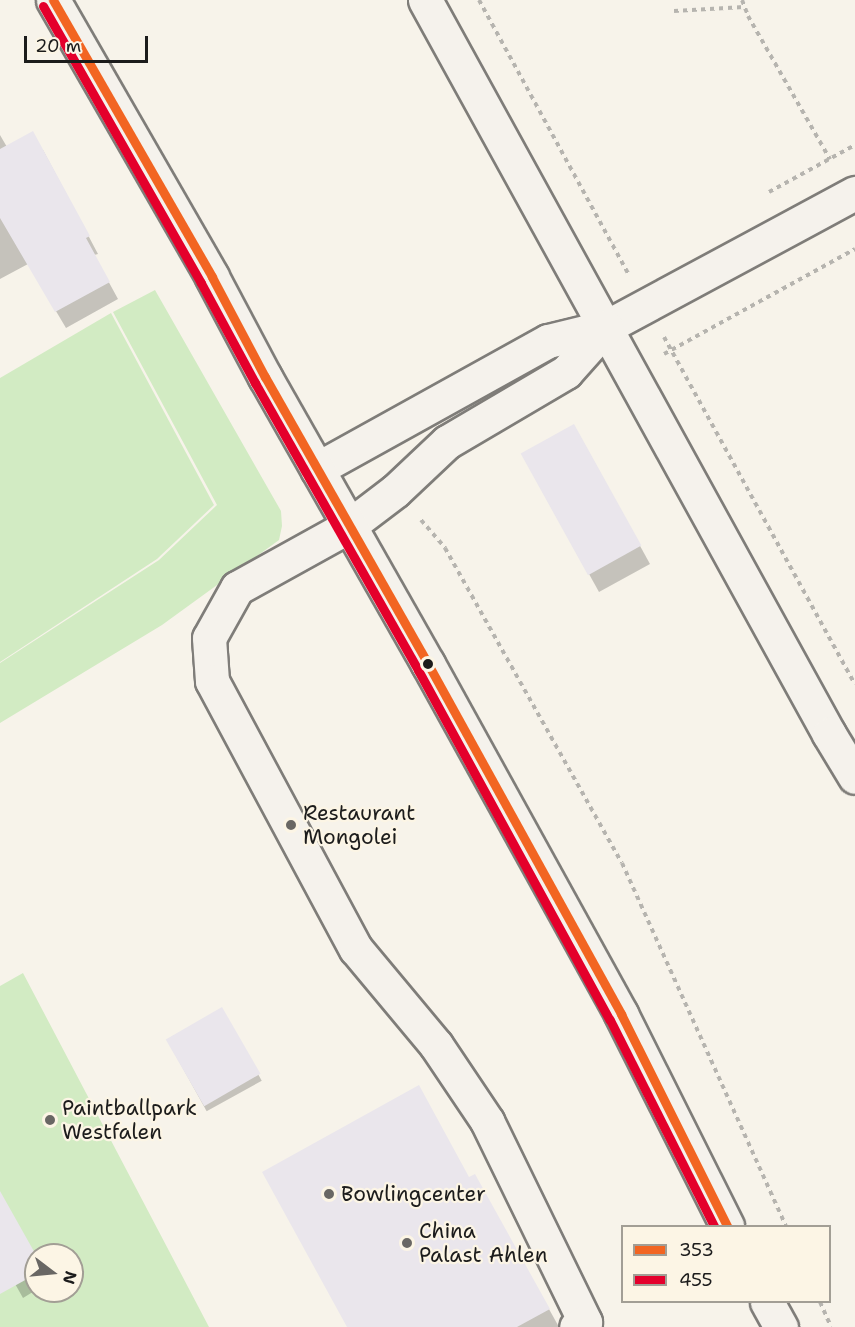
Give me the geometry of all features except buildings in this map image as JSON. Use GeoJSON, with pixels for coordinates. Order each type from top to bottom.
{"type":"FeatureCollection","features":[{"type":"Feature","properties":{"kind":"main road"},"geometry":{"type":"LineString","coordinates":[[52,0],[212,277],[316,469],[621,1014],[726,1225]]}},
{"type":"Feature","properties":{"kind":"main road"},"geometry":{"type":"LineString","coordinates":[[425,0],[829,734],[855,777]]}},
{"type":"Feature","properties":{"kind":"main road"},"geometry":{"type":"LineString","coordinates":[[316,469],[548,341],[606,327],[855,193]]}},
{"type":"Feature","properties":{"kind":"main road"},"geometry":{"type":"LineString","coordinates":[[576,1327],[585,1322],[487,1121],[436,1045],[356,949],[212,681],[209,638],[237,588],[349,526],[395,491],[447,442],[566,372],[606,327]]}},
{"type":"Feature","properties":{"kind":"main road"},"geometry":{"type":"LineString","coordinates":[[768,1303],[781,1327]]}},
{"type":"Feature","properties":{"kind":"path"},"geometry":{"type":"LineString","coordinates":[[479,0],[855,684]]}},
{"type":"Feature","properties":{"kind":"path"},"geometry":{"type":"LineString","coordinates":[[742,0],[830,159]]}},
{"type":"Feature","properties":{"kind":"path"},"geometry":{"type":"LineString","coordinates":[[674,11],[744,7]]}},
{"type":"Feature","properties":{"kind":"path"},"geometry":{"type":"LineString","coordinates":[[631,373],[855,249]]}},
{"type":"Feature","properties":{"kind":"path"},"geometry":{"type":"LineString","coordinates":[[395,491],[445,548],[622,863],[785,1225]]}},
{"type":"Feature","properties":{"kind":"path"},"geometry":{"type":"LineString","coordinates":[[820,1303],[831,1327]]}},
{"type":"Feature","properties":{"kind":"green space"},"geometry":{"type":"Polygon","coordinates":[[[155,290],[281,511],[282,526],[279,540],[162,625],[0,723],[0,663],[159,560],[217,505],[113,312],[155,290]]]}},
{"type":"Feature","properties":{"kind":"green space"},"geometry":{"type":"Polygon","coordinates":[[[111,313],[214,505],[157,559],[0,662],[0,378],[111,313]]]}},
{"type":"Feature","properties":{"kind":"green space","name":"Paintballpark Westfalen"},"geometry":{"type":"Polygon","coordinates":[[[23,973],[209,1327],[0,1327],[0,986],[23,973]]]}},
{"type":"Feature","properties":{"kind":"transit line","name":"353"},"geometry":{"type":"LineString","coordinates":[[53,0],[212,277],[265,377],[428,664],[621,1014],[726,1225]]}},
{"type":"Feature","properties":{"kind":"transit line","name":"455"},"geometry":{"type":"LineString","coordinates":[[43,6],[418,670],[610,1020],[713,1225]]}},
{"type":"Feature","properties":{"kind":"place","name":"Restaurant Mongolei"},"geometry":{"type":"Point","coordinates":[291,825]}},
{"type":"Feature","properties":{"kind":"place","name":"Paintballpark Westfalen"},"geometry":{"type":"Point","coordinates":[50,1120]}},
{"type":"Feature","properties":{"kind":"place","name":"Bowlingcenter"},"geometry":{"type":"Point","coordinates":[329,1194]}},
{"type":"Feature","properties":{"kind":"place","name":"China Palast Ahlen"},"geometry":{"type":"Point","coordinates":[407,1243]}}]}
